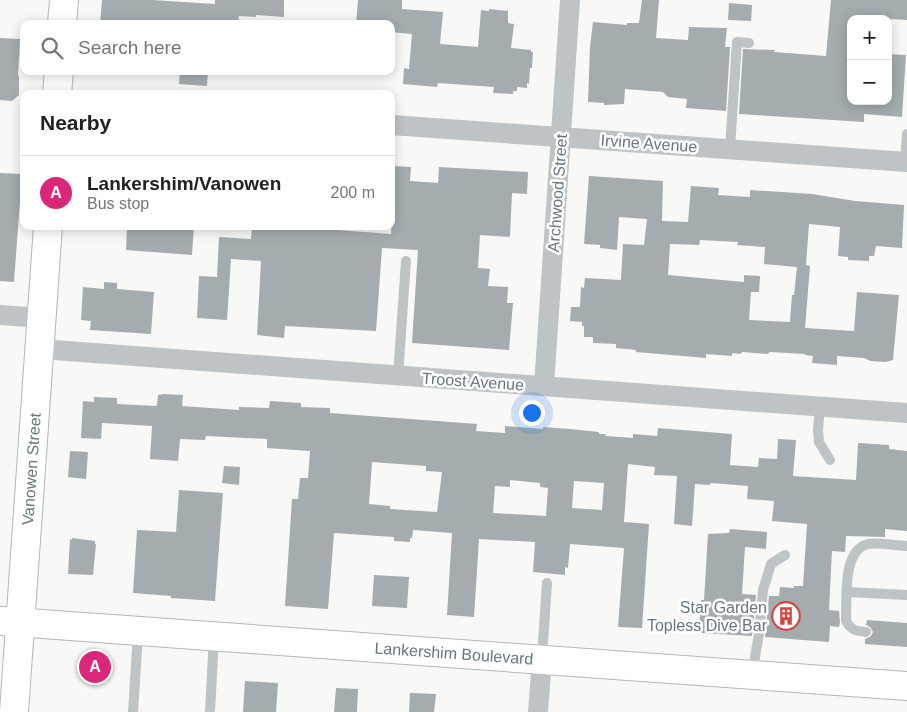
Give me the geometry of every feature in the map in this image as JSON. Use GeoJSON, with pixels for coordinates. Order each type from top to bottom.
{"type":"FeatureCollection","features":[{"type":"Feature","properties":{"kind":"main road"},"geometry":{"type":"LineString","coordinates":[[62,20],[64,0]]}},
{"type":"Feature","properties":{"kind":"main road"},"geometry":{"type":"LineString","coordinates":[[57,90],[59,75]]}},
{"type":"Feature","properties":{"kind":"main road","name":"Vanowen Street"},"geometry":{"type":"LineString","coordinates":[[14,712],[10,622],[40,349],[48,230]]}},
{"type":"Feature","properties":{"kind":"main road","name":"Lankershim Boulevard"},"geometry":{"type":"LineString","coordinates":[[10,622],[907,686]]}},
{"type":"Feature","properties":{"kind":"street","name":"Archwood Street"},"geometry":{"type":"LineString","coordinates":[[544,386],[570,0]]}},
{"type":"Feature","properties":{"kind":"street","name":"Irvine Avenue"},"geometry":{"type":"LineString","coordinates":[[395,125],[906,162]]}},
{"type":"Feature","properties":{"kind":"street"},"geometry":{"type":"LineString","coordinates":[[0,315],[42,318]]}},
{"type":"Feature","properties":{"kind":"street","name":"Troost Avenue"},"geometry":{"type":"LineString","coordinates":[[40,349],[907,412]]}},
{"type":"Feature","properties":{"kind":"street"},"geometry":{"type":"LineString","coordinates":[[538,712],[542,659]]}},
{"type":"Feature","properties":{"kind":"lane"},"geometry":{"type":"LineString","coordinates":[[730,148],[737,42],[749,43]]}},
{"type":"Feature","properties":{"kind":"lane"},"geometry":{"type":"LineString","coordinates":[[906,162],[907,134]]}},
{"type":"Feature","properties":{"kind":"lane"},"geometry":{"type":"LineString","coordinates":[[398,376],[406,261]]}},
{"type":"Feature","properties":{"kind":"lane"},"geometry":{"type":"LineString","coordinates":[[820,406],[818,430],[820,442],[830,460]]}},
{"type":"Feature","properties":{"kind":"lane"},"geometry":{"type":"LineString","coordinates":[[866,632],[856,631],[848,626],[846,620],[849,564],[853,555],[868,544],[907,546]]}},
{"type":"Feature","properties":{"kind":"lane"},"geometry":{"type":"LineString","coordinates":[[868,544],[886,551],[907,553]]}},
{"type":"Feature","properties":{"kind":"lane"},"geometry":{"type":"LineString","coordinates":[[752,675],[759,634],[763,590],[771,564],[785,555]]}},
{"type":"Feature","properties":{"kind":"lane"},"geometry":{"type":"LineString","coordinates":[[542,659],[547,583]]}},
{"type":"Feature","properties":{"kind":"lane"},"geometry":{"type":"LineString","coordinates":[[847,592],[907,595]]}},
{"type":"Feature","properties":{"kind":"lane"},"geometry":{"type":"LineString","coordinates":[[133,712],[138,631]]}},
{"type":"Feature","properties":{"kind":"lane"},"geometry":{"type":"LineString","coordinates":[[210,712],[214,636]]}},
{"type":"Feature","properties":{"kind":"building"},"geometry":{"type":"Polygon","coordinates":[[[102,0],[152,0],[215,4],[215,0],[284,0],[284,17],[256,15],[256,17],[239,16],[238,20],[100,20],[102,0]]]}},
{"type":"Feature","properties":{"kind":"building"},"geometry":{"type":"Polygon","coordinates":[[[358,0],[402,0],[402,9],[443,12],[440,44],[478,47],[481,10],[508,11],[508,23],[514,24],[511,48],[531,50],[533,52],[529,84],[527,83],[527,88],[517,87],[517,91],[513,91],[513,94],[493,93],[494,87],[438,83],[437,87],[403,84],[404,68],[409,69],[412,34],[395,32],[395,20],[356,20],[358,0]]]}},
{"type":"Feature","properties":{"kind":"building"},"geometry":{"type":"Polygon","coordinates":[[[642,0],[659,0],[656,38],[688,40],[689,27],[727,28],[725,47],[730,47],[726,111],[686,108],[687,99],[668,97],[663,92],[625,89],[624,104],[604,105],[604,103],[588,102],[593,22],[627,25],[627,23],[639,23],[642,0]]]}},
{"type":"Feature","properties":{"kind":"building"},"geometry":{"type":"Polygon","coordinates":[[[831,0],[907,0],[907,20],[892,19],[892,15],[847,15],[847,105],[892,105],[892,54],[906,55],[902,117],[864,114],[864,122],[739,114],[743,49],[775,50],[774,52],[826,56],[831,0]]]}},
{"type":"Feature","properties":{"kind":"building"},"geometry":{"type":"Polygon","coordinates":[[[729,3],[752,5],[751,21],[728,20],[729,3]]]}},
{"type":"Feature","properties":{"kind":"building"},"geometry":{"type":"Polygon","coordinates":[[[0,38],[20,39],[19,95],[12,101],[0,100],[0,38]]]}},
{"type":"Feature","properties":{"kind":"building"},"geometry":{"type":"Polygon","coordinates":[[[180,75],[208,75],[207,86],[179,84],[180,75]]]}},
{"type":"Feature","properties":{"kind":"building"},"geometry":{"type":"Polygon","coordinates":[[[395,166],[411,167],[410,181],[438,183],[439,167],[528,172],[527,194],[512,193],[510,237],[480,235],[478,268],[490,269],[488,286],[508,287],[507,303],[513,303],[509,350],[412,343],[418,250],[382,248],[376,331],[285,326],[284,338],[257,335],[261,261],[231,259],[227,320],[197,318],[199,276],[217,277],[219,237],[251,239],[252,230],[337,230],[391,234],[391,230],[395,230],[395,166]]]}},
{"type":"Feature","properties":{"kind":"building"},"geometry":{"type":"Polygon","coordinates":[[[0,173],[20,174],[20,201],[14,282],[0,281],[0,173]]]}},
{"type":"Feature","properties":{"kind":"building"},"geometry":{"type":"Polygon","coordinates":[[[589,176],[663,181],[662,221],[688,222],[691,186],[719,188],[718,195],[750,197],[750,190],[812,194],[855,201],[904,205],[902,248],[876,246],[874,256],[869,256],[869,261],[848,260],[848,257],[838,256],[840,227],[809,224],[806,265],[810,266],[805,328],[854,331],[857,292],[899,295],[893,360],[885,362],[871,361],[864,358],[837,356],[837,365],[812,363],[813,356],[805,354],[770,352],[767,354],[732,353],[732,356],[706,354],[706,358],[636,352],[636,350],[616,348],[616,344],[593,343],[593,337],[584,337],[582,322],[570,321],[571,307],[580,307],[581,287],[584,288],[585,278],[621,280],[623,244],[644,245],[647,219],[619,217],[617,250],[600,248],[600,245],[584,244],[589,176]],[[700,240],[699,245],[670,244],[668,275],[744,282],[744,275],[760,276],[759,292],[751,292],[749,320],[790,322],[797,267],[764,264],[765,247],[737,245],[738,242],[700,240]]]}},
{"type":"Feature","properties":{"kind":"building"},"geometry":{"type":"Polygon","coordinates":[[[127,230],[194,230],[192,255],[126,250],[127,230]]]}},
{"type":"Feature","properties":{"kind":"building"},"geometry":{"type":"Polygon","coordinates":[[[104,282],[117,283],[117,289],[154,292],[151,334],[90,330],[91,321],[81,320],[83,287],[104,289],[104,282]]]}},
{"type":"Feature","properties":{"kind":"building"},"geometry":{"type":"Polygon","coordinates":[[[158,395],[183,395],[182,406],[239,410],[239,407],[269,408],[270,401],[301,403],[301,407],[330,408],[330,413],[477,424],[476,431],[505,433],[505,426],[570,429],[599,432],[599,434],[606,434],[605,436],[633,438],[633,434],[657,436],[658,428],[732,434],[730,465],[758,467],[759,458],[777,459],[778,439],[796,440],[793,476],[856,480],[858,443],[889,445],[889,449],[907,451],[907,531],[885,529],[885,537],[846,536],[845,552],[832,551],[829,610],[839,611],[840,622],[839,627],[830,626],[829,642],[765,637],[769,596],[779,596],[780,587],[794,588],[794,586],[803,586],[807,524],[772,521],[774,501],[747,499],[748,486],[711,483],[710,485],[695,484],[692,526],[674,524],[677,476],[654,475],[655,467],[628,464],[624,522],[649,524],[642,628],[618,627],[624,548],[570,544],[568,568],[565,567],[565,575],[533,572],[535,542],[479,539],[474,617],[447,615],[452,533],[413,530],[410,542],[394,541],[394,537],[334,533],[328,609],[285,606],[292,499],[298,499],[300,478],[308,478],[310,451],[267,448],[267,439],[206,436],[205,440],[180,439],[178,461],[150,459],[152,426],[102,423],[101,439],[81,438],[83,401],[94,402],[94,397],[117,398],[117,404],[156,406],[158,395]],[[372,462],[369,504],[390,506],[390,509],[437,512],[442,472],[426,471],[426,466],[372,462]],[[510,480],[510,487],[495,486],[493,513],[546,516],[548,488],[540,487],[540,483],[510,480]],[[574,481],[572,508],[602,510],[604,483],[574,481]]]}},
{"type":"Feature","properties":{"kind":"building"},"geometry":{"type":"Polygon","coordinates":[[[70,451],[88,452],[86,479],[68,477],[70,451]]]}},
{"type":"Feature","properties":{"kind":"building"},"geometry":{"type":"Polygon","coordinates":[[[224,466],[240,467],[239,485],[222,483],[224,466]]]}},
{"type":"Feature","properties":{"kind":"building"},"geometry":{"type":"Polygon","coordinates":[[[179,490],[223,493],[215,601],[133,593],[137,530],[176,532],[179,490]]]}},
{"type":"Feature","properties":{"kind":"building"},"geometry":{"type":"Polygon","coordinates":[[[730,529],[767,532],[766,549],[745,547],[742,594],[756,595],[752,636],[702,633],[702,629],[699,629],[701,600],[704,600],[708,534],[729,533],[730,529]]]}},
{"type":"Feature","properties":{"kind":"building"},"geometry":{"type":"Polygon","coordinates":[[[72,538],[95,541],[93,575],[68,574],[70,539],[72,540],[72,538]]]}},
{"type":"Feature","properties":{"kind":"building"},"geometry":{"type":"Polygon","coordinates":[[[374,575],[409,577],[407,608],[372,606],[374,575]]]}},
{"type":"Feature","properties":{"kind":"building"},"geometry":{"type":"Polygon","coordinates":[[[867,620],[907,623],[907,647],[865,644],[865,639],[871,636],[873,632],[866,625],[867,620]]]}},
{"type":"Feature","properties":{"kind":"building"},"geometry":{"type":"Polygon","coordinates":[[[245,681],[278,683],[276,712],[243,712],[245,681]]]}},
{"type":"Feature","properties":{"kind":"building"},"geometry":{"type":"Polygon","coordinates":[[[336,688],[358,689],[357,712],[334,712],[336,688]]]}},
{"type":"Feature","properties":{"kind":"building"},"geometry":{"type":"Polygon","coordinates":[[[410,693],[436,694],[434,712],[409,712],[410,693]]]}},
{"type":"Feature","properties":{"kind":"place","name":"Star Garden Topless Dive Bar"},"geometry":{"type":"Point","coordinates":[786,616]}},
{"type":"Feature","properties":{"kind":"place","name":"Lankershim/Vanowen"},"geometry":{"type":"Point","coordinates":[95,667]}}]}
